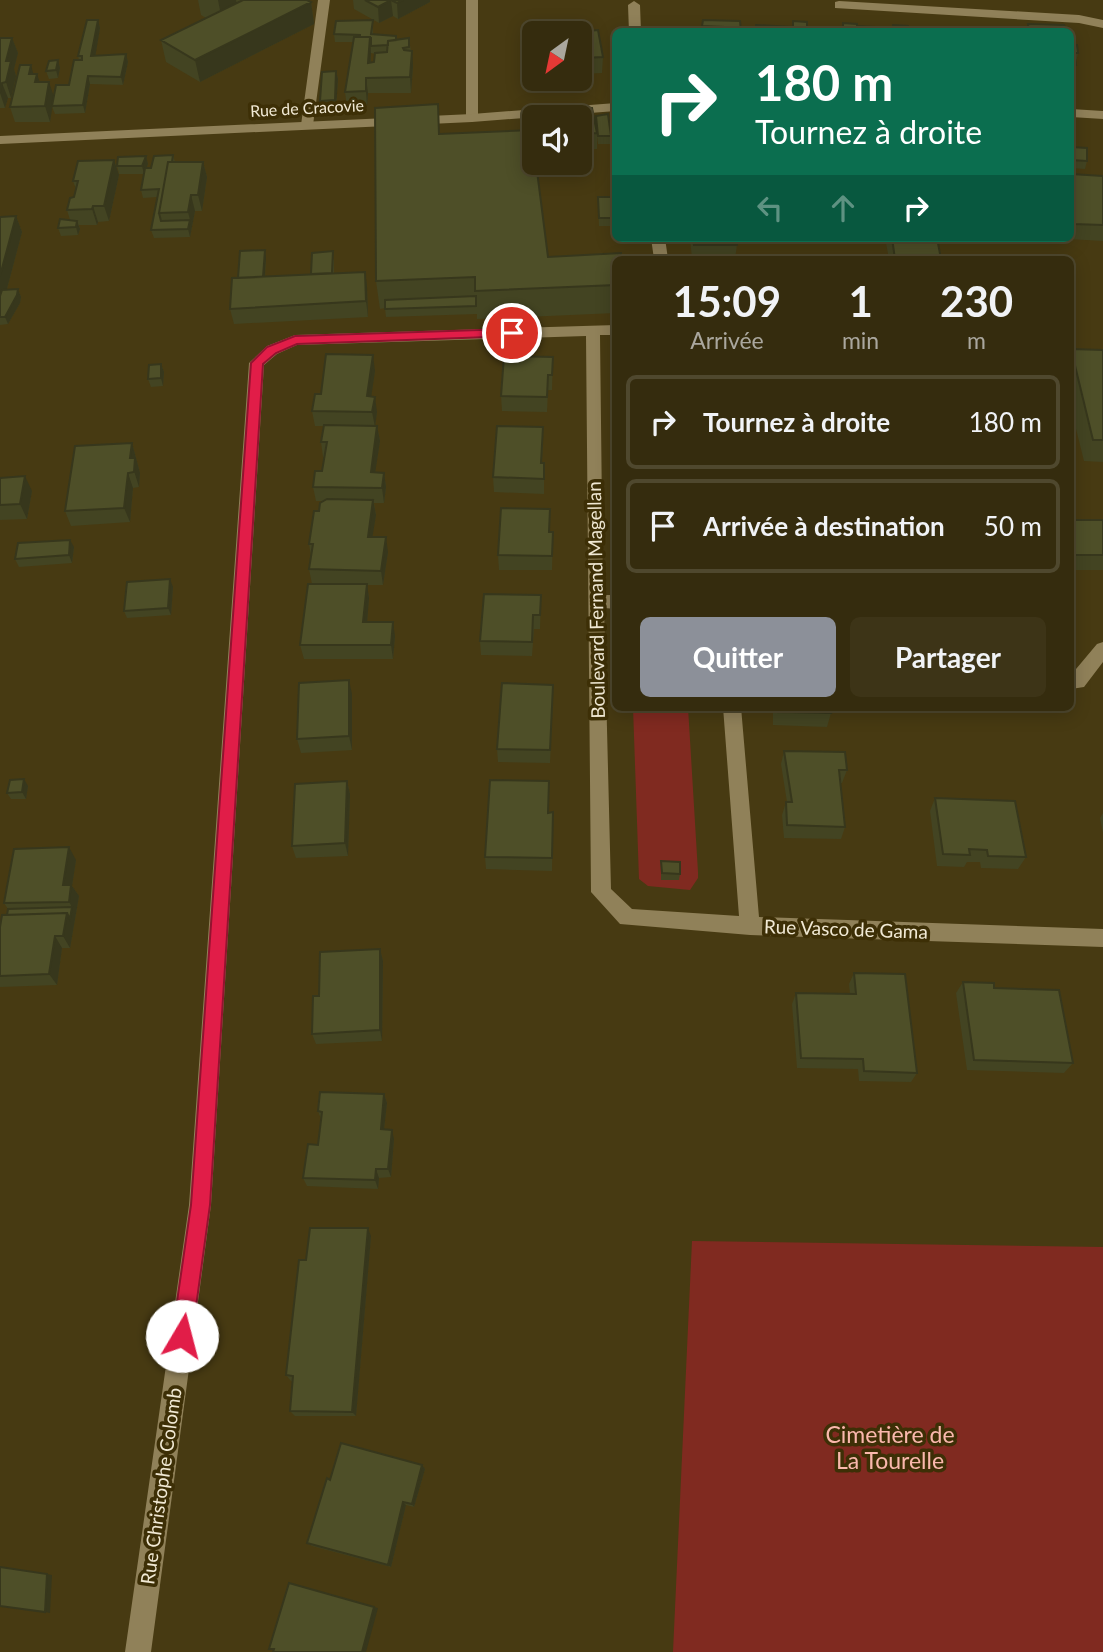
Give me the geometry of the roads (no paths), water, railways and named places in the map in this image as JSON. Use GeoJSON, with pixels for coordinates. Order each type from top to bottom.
{"type":"FeatureCollection","features":[{"type":"Feature","properties":{"kind":"street"},"geometry":{"type":"LineString","coordinates":[[307,125],[324,0]]}},
{"type":"Feature","properties":{"kind":"street"},"geometry":{"type":"LineString","coordinates":[[472,0],[472,118]]}},
{"type":"Feature","properties":{"kind":"street"},"geometry":{"type":"LineString","coordinates":[[634,5],[635,28]]}},
{"type":"Feature","properties":{"kind":"street"},"geometry":{"type":"LineString","coordinates":[[839,5],[1079,19],[1102,23]]}},
{"type":"Feature","properties":{"kind":"street","name":"Rue de Cracovie"},"geometry":{"type":"LineString","coordinates":[[0,140],[472,118],[612,107]]}},
{"type":"Feature","properties":{"kind":"street"},"geometry":{"type":"LineString","coordinates":[[1074,113],[1103,115]]}},
{"type":"Feature","properties":{"kind":"street"},"geometry":{"type":"LineString","coordinates":[[593,331],[612,330]]}},
{"type":"Feature","properties":{"kind":"street","name":"Boulevard Fernand Magellan"},"geometry":{"type":"LineString","coordinates":[[593,331],[601,892]]}},
{"type":"Feature","properties":{"kind":"street","name":"Rue Christophe Colomb"},"geometry":{"type":"LineString","coordinates":[[138,1652],[200,1205],[257,363],[272,350],[295,340],[593,331]]}},
{"type":"Feature","properties":{"kind":"street"},"geometry":{"type":"LineString","coordinates":[[595,601],[612,602]]}},
{"type":"Feature","properties":{"kind":"street"},"geometry":{"type":"LineString","coordinates":[[1074,682],[1078,682],[1103,649]]}},
{"type":"Feature","properties":{"kind":"street"},"geometry":{"type":"LineString","coordinates":[[732,711],[750,926]]}},
{"type":"Feature","properties":{"kind":"street","name":"Rue Vasco de Gama"},"geometry":{"type":"LineString","coordinates":[[601,892],[627,918],[750,926],[1103,938]]}},
{"type":"Feature","properties":{"kind":"park label","name":"Cimetière de La Tourelle"},"geometry":{"type":"Point","coordinates":[890,1448]}}]}
